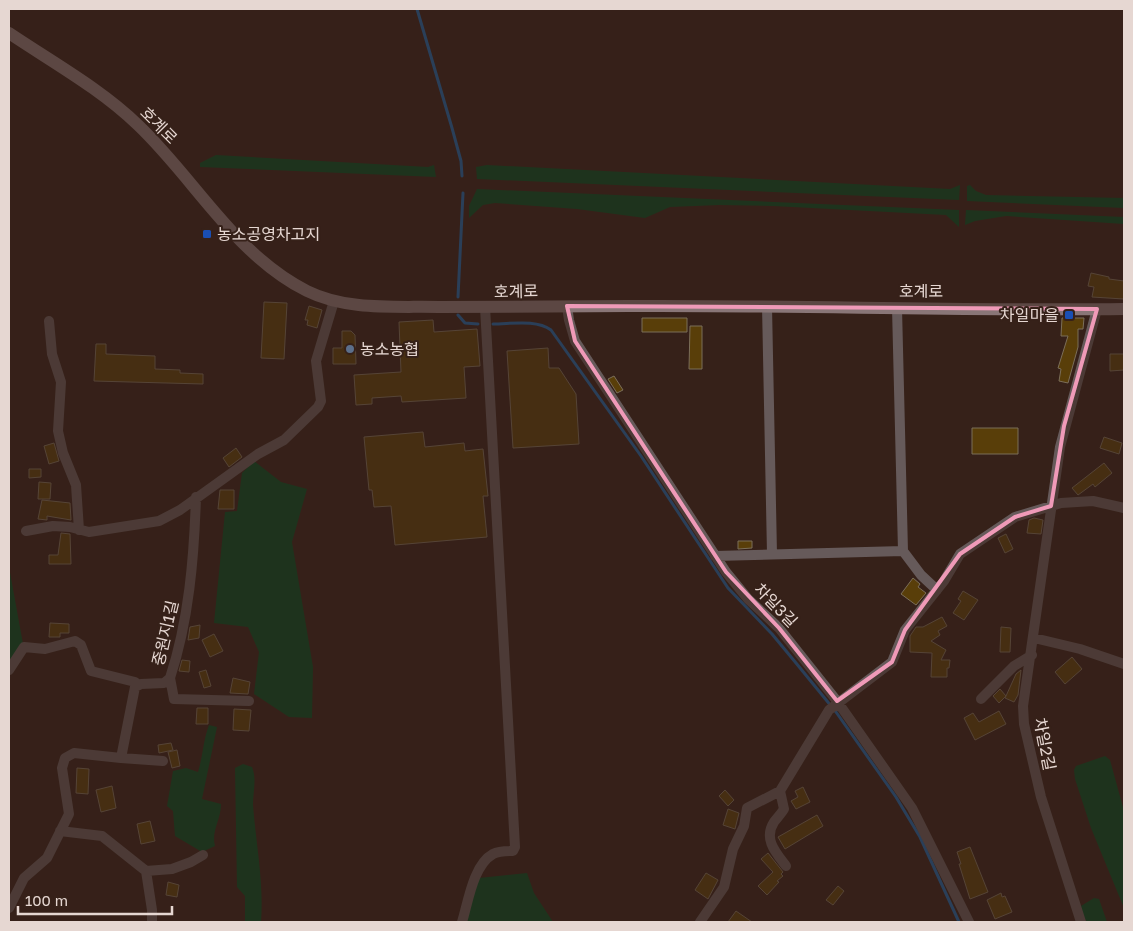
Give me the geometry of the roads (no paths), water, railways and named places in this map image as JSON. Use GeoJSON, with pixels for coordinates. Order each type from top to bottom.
{"type":"FeatureCollection","features":[{"type":"Feature","properties":{"kind":"street","name":"호계로"},"geometry":{"type":"LineString","coordinates":[[9,33],[115,106],[136,123],[240,240],[272,271],[311,293],[334,301],[379,306],[767,306],[1124,309]]}},
{"type":"Feature","properties":{"kind":"street"},"geometry":{"type":"LineString","coordinates":[[26,530],[53,526],[89,532],[159,521],[180,510],[258,454],[284,440],[318,407],[321,395],[315,368],[317,351],[334,301]]}},
{"type":"Feature","properties":{"kind":"street","name":"차일3길"},"geometry":{"type":"LineString","coordinates":[[567,306],[571,331],[575,341],[715,556],[735,585],[778,628],[837,701],[912,808],[969,922]]}},
{"type":"Feature","properties":{"kind":"street"},"geometry":{"type":"LineString","coordinates":[[767,306],[772,554]]}},
{"type":"Feature","properties":{"kind":"street"},"geometry":{"type":"LineString","coordinates":[[462,922],[470,889],[484,864],[493,854],[513,851],[515,847],[485,307]]}},
{"type":"Feature","properties":{"kind":"street"},"geometry":{"type":"LineString","coordinates":[[897,308],[903,551],[921,575],[937,590]]}},
{"type":"Feature","properties":{"kind":"street","name":"차일2길"},"geometry":{"type":"LineString","coordinates":[[1081,922],[1041,797],[1024,724],[1023,706],[1032,655],[1051,506],[1064,426],[1097,309]]}},
{"type":"Feature","properties":{"kind":"street"},"geometry":{"type":"LineString","coordinates":[[49,321],[52,354],[61,382],[57,415],[58,431],[62,454],[76,485],[79,530]]}},
{"type":"Feature","properties":{"kind":"street","name":"중원지1길"},"geometry":{"type":"LineString","coordinates":[[121,758],[128,733],[134,690],[138,685],[164,683],[170,678],[186,613],[192,573],[196,497]]}},
{"type":"Feature","properties":{"kind":"street"},"geometry":{"type":"LineString","coordinates":[[700,922],[724,888],[733,849],[744,826],[747,808],[780,791],[829,710],[837,701],[866,683],[892,662],[905,630],[937,590],[957,559],[969,547],[1015,518],[1051,506],[1072,502],[1093,502],[1124,508]]}},
{"type":"Feature","properties":{"kind":"street"},"geometry":{"type":"LineString","coordinates":[[715,556],[903,551]]}},
{"type":"Feature","properties":{"kind":"street"},"geometry":{"type":"LineString","coordinates":[[1034,638],[1080,649],[1124,664]]}},
{"type":"Feature","properties":{"kind":"street"},"geometry":{"type":"LineString","coordinates":[[9,670],[24,647],[45,649],[75,641],[81,645],[92,671],[135,682],[138,685]]}},
{"type":"Feature","properties":{"kind":"street"},"geometry":{"type":"LineString","coordinates":[[981,698],[1014,666],[1032,655]]}},
{"type":"Feature","properties":{"kind":"street"},"geometry":{"type":"LineString","coordinates":[[170,678],[174,699],[249,701]]}},
{"type":"Feature","properties":{"kind":"street"},"geometry":{"type":"LineString","coordinates":[[9,908],[24,878],[47,858],[69,810],[62,776],[65,758],[74,753],[163,760]]}},
{"type":"Feature","properties":{"kind":"street"},"geometry":{"type":"LineString","coordinates":[[780,791],[784,809],[773,824],[769,836],[772,848],[786,866]]}},
{"type":"Feature","properties":{"kind":"street"},"geometry":{"type":"LineString","coordinates":[[60,831],[102,836],[146,871],[152,922]]}},
{"type":"Feature","properties":{"kind":"street"},"geometry":{"type":"LineString","coordinates":[[146,871],[172,869],[203,855]]}},
{"type":"Feature","properties":{"kind":"waterway"},"geometry":{"type":"LineString","coordinates":[[417,9],[461,161],[462,176]]}},
{"type":"Feature","properties":{"kind":"waterway"},"geometry":{"type":"LineString","coordinates":[[458,297],[463,193]]}},
{"type":"Feature","properties":{"kind":"waterway"},"geometry":{"type":"LineString","coordinates":[[458,315],[465,323],[478,324]]}},
{"type":"Feature","properties":{"kind":"waterway"},"geometry":{"type":"LineString","coordinates":[[493,324],[531,323],[551,330],[641,456],[728,588],[772,634],[836,712],[896,797],[920,837],[959,922]]}},
{"type":"Feature","properties":{"kind":"place","name":"농소공영차고지"},"geometry":{"type":"Point","coordinates":[207,234]}},
{"type":"Feature","properties":{"kind":"place","name":"차일마을"},"geometry":{"type":"Point","coordinates":[1069,315]}},
{"type":"Feature","properties":{"kind":"place","name":"농소농협"},"geometry":{"type":"Point","coordinates":[350,349]}}]}
